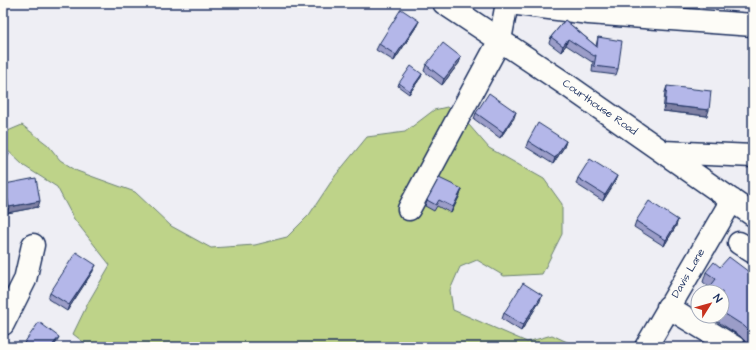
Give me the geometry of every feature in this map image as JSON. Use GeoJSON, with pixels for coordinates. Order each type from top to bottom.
{"type":"FeatureCollection","features":[{"type":"Feature","properties":{"kind":"street","name":"Courthouse Road"},"geometry":{"type":"LineString","coordinates":[[444,3],[753,214]]}},
{"type":"Feature","properties":{"kind":"street"},"geometry":{"type":"LineString","coordinates":[[409,209],[500,40],[507,3]]}},
{"type":"Feature","properties":{"kind":"street"},"geometry":{"type":"LineString","coordinates":[[510,3],[589,13],[753,25]]}},
{"type":"Feature","properties":{"kind":"street"},"geometry":{"type":"LineString","coordinates":[[663,152],[753,156]]}},
{"type":"Feature","properties":{"kind":"street","name":"Davis Lane"},"geometry":{"type":"LineString","coordinates":[[646,347],[668,307],[732,200]]}},
{"type":"Feature","properties":{"kind":"street"},"geometry":{"type":"LineString","coordinates":[[3,324],[25,280],[33,245]]}},
{"type":"Feature","properties":{"kind":"street"},"geometry":{"type":"LineString","coordinates":[[668,307],[734,347]]}},
{"type":"Feature","properties":{"kind":"green space"},"geometry":{"type":"Polygon","coordinates":[[[447,107],[469,125],[489,148],[544,179],[562,204],[562,234],[542,274],[504,276],[477,260],[460,267],[450,290],[453,310],[527,342],[552,335],[578,347],[90,347],[73,334],[89,301],[110,265],[74,219],[57,187],[24,166],[3,146],[3,133],[22,125],[48,145],[60,160],[77,171],[135,192],[171,226],[211,248],[255,245],[287,237],[309,215],[335,176],[367,137],[405,132],[434,110],[447,107]]]}},
{"type":"Feature","properties":{"kind":"building"},"geometry":{"type":"Polygon","coordinates":[[[401,9],[419,21],[396,55],[379,44],[401,9]]]}},
{"type":"Feature","properties":{"kind":"building"},"geometry":{"type":"Polygon","coordinates":[[[565,20],[597,47],[598,37],[622,41],[618,69],[594,66],[596,55],[594,56],[568,39],[563,46],[551,37],[565,20]]]}},
{"type":"Feature","properties":{"kind":"building"},"geometry":{"type":"Polygon","coordinates":[[[443,43],[461,57],[444,79],[426,65],[443,43]]]}},
{"type":"Feature","properties":{"kind":"building"},"geometry":{"type":"Polygon","coordinates":[[[411,66],[422,74],[410,91],[399,83],[411,66]]]}},
{"type":"Feature","properties":{"kind":"building"},"geometry":{"type":"Polygon","coordinates":[[[667,86],[711,91],[709,110],[665,105],[667,86]]]}},
{"type":"Feature","properties":{"kind":"building"},"geometry":{"type":"Polygon","coordinates":[[[489,93],[516,112],[503,132],[476,113],[489,93]]]}},
{"type":"Feature","properties":{"kind":"building"},"geometry":{"type":"Polygon","coordinates":[[[538,123],[566,141],[555,158],[528,141],[538,123]]]}},
{"type":"Feature","properties":{"kind":"building"},"geometry":{"type":"Polygon","coordinates":[[[3,151],[9,154],[3,166],[3,151]]]}},
{"type":"Feature","properties":{"kind":"building"},"geometry":{"type":"Polygon","coordinates":[[[590,159],[617,176],[605,195],[578,178],[590,159]]]}},
{"type":"Feature","properties":{"kind":"building"},"geometry":{"type":"Polygon","coordinates":[[[36,178],[40,201],[9,207],[5,184],[36,178]]]}},
{"type":"Feature","properties":{"kind":"building"},"geometry":{"type":"Polygon","coordinates":[[[439,178],[462,189],[453,207],[439,200],[436,205],[427,200],[439,178]]]}},
{"type":"Feature","properties":{"kind":"building"},"geometry":{"type":"Polygon","coordinates":[[[649,201],[678,220],[666,240],[636,221],[649,201]]]}},
{"type":"Feature","properties":{"kind":"building"},"geometry":{"type":"Polygon","coordinates":[[[76,252],[96,265],[69,305],[50,293],[76,252]]]}},
{"type":"Feature","properties":{"kind":"building"},"geometry":{"type":"Polygon","coordinates":[[[729,257],[753,275],[753,339],[744,326],[730,317],[730,284],[712,284],[716,279],[706,272],[714,262],[720,267],[729,257]]]}},
{"type":"Feature","properties":{"kind":"building"},"geometry":{"type":"Polygon","coordinates":[[[523,283],[542,295],[523,325],[504,313],[523,283]]]}},
{"type":"Feature","properties":{"kind":"building"},"geometry":{"type":"Polygon","coordinates":[[[39,322],[59,337],[51,347],[23,347],[22,346],[39,322]]]}}]}
